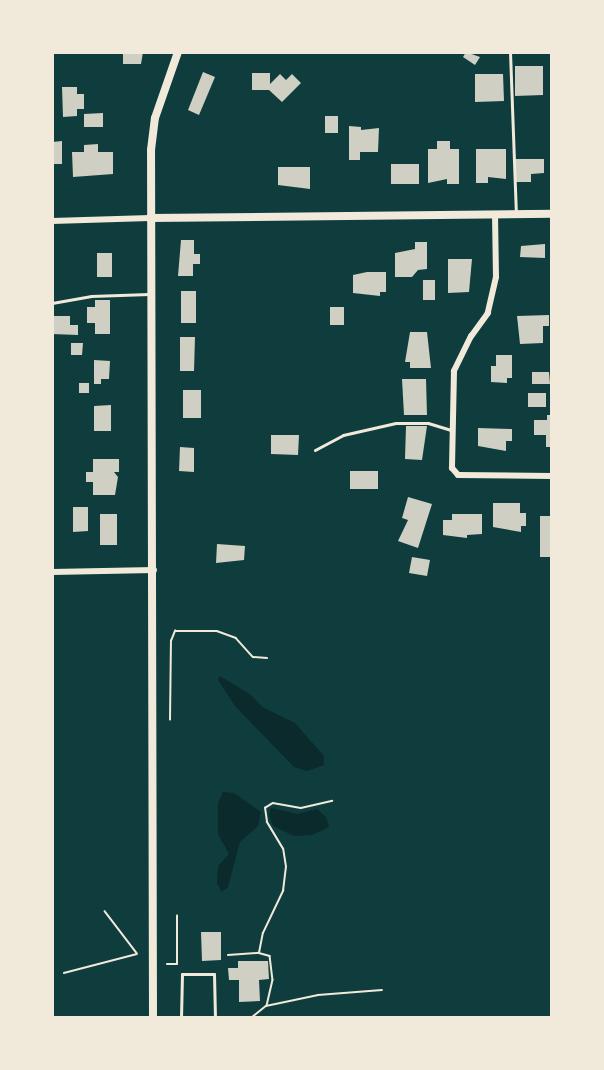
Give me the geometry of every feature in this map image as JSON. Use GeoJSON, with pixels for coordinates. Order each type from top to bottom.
{"type":"FeatureCollection","features":[{"type":"Feature","properties":{"kind":"street"},"geometry":{"type":"LineString","coordinates":[[153,1017],[154,570],[150,218],[152,136],[178,52]]}},
{"type":"Feature","properties":{"kind":"street"},"geometry":{"type":"LineString","coordinates":[[495,214],[496,277],[488,313],[471,336],[454,371],[452,468],[458,475],[552,476]]}},
{"type":"Feature","properties":{"kind":"street"},"geometry":{"type":"LineString","coordinates":[[52,221],[552,214]]}},
{"type":"Feature","properties":{"kind":"street"},"geometry":{"type":"LineString","coordinates":[[52,572],[154,570]]}},
{"type":"Feature","properties":{"kind":"lane"},"geometry":{"type":"LineString","coordinates":[[510,52],[516,214]]}},
{"type":"Feature","properties":{"kind":"lane"},"geometry":{"type":"LineString","coordinates":[[52,303],[91,296],[151,294]]}},
{"type":"Feature","properties":{"kind":"lane"},"geometry":{"type":"LineString","coordinates":[[315,450],[343,435],[396,423],[428,423],[452,429]]}},
{"type":"Feature","properties":{"kind":"lane"},"geometry":{"type":"LineString","coordinates":[[182,1017],[182,974],[214,974],[215,1017]]}},
{"type":"Feature","properties":{"kind":"path"},"geometry":{"type":"LineString","coordinates":[[170,720],[175,631],[217,631],[236,638],[253,657],[267,658]]}},
{"type":"Feature","properties":{"kind":"path"},"geometry":{"type":"LineString","coordinates":[[259,952],[263,933],[283,891],[287,864],[267,822],[265,808],[273,803],[301,808],[332,801]]}},
{"type":"Feature","properties":{"kind":"path"},"geometry":{"type":"LineString","coordinates":[[64,973],[137,954],[105,912]]}},
{"type":"Feature","properties":{"kind":"path"},"geometry":{"type":"LineString","coordinates":[[167,964],[177,964],[177,916]]}},
{"type":"Feature","properties":{"kind":"path"},"geometry":{"type":"LineString","coordinates":[[228,955],[259,952],[271,958],[273,980],[266,1006]]}},
{"type":"Feature","properties":{"kind":"path"},"geometry":{"type":"LineString","coordinates":[[251,1017],[266,1006],[326,993],[382,990]]}},
{"type":"Feature","properties":{"kind":"water"},"geometry":{"type":"Polygon","coordinates":[[[220,676],[251,695],[262,707],[295,723],[324,756],[324,765],[307,771],[294,767],[235,706],[218,680],[220,676]]]}},
{"type":"Feature","properties":{"kind":"water"},"geometry":{"type":"Polygon","coordinates":[[[223,792],[234,793],[261,812],[258,826],[240,842],[228,887],[222,892],[217,884],[218,866],[229,854],[218,834],[218,803],[223,792]]]}},
{"type":"Feature","properties":{"kind":"water"},"geometry":{"type":"Polygon","coordinates":[[[271,808],[298,814],[317,809],[326,817],[329,827],[312,835],[294,836],[273,826],[269,815],[271,808]]]}},
{"type":"Feature","properties":{"kind":"building"},"geometry":{"type":"Polygon","coordinates":[[[123,52],[143,52],[141,64],[123,64],[123,52]]]}},
{"type":"Feature","properties":{"kind":"building"},"geometry":{"type":"Polygon","coordinates":[[[466,52],[480,57],[475,65],[463,57],[466,52]]]}},
{"type":"Feature","properties":{"kind":"building"},"geometry":{"type":"Polygon","coordinates":[[[515,66],[543,66],[543,95],[515,96],[515,66]]]}},
{"type":"Feature","properties":{"kind":"building"},"geometry":{"type":"Polygon","coordinates":[[[203,72],[215,77],[199,115],[188,110],[203,72]]]}},
{"type":"Feature","properties":{"kind":"building"},"geometry":{"type":"Polygon","coordinates":[[[252,73],[270,73],[270,84],[280,74],[286,80],[292,74],[301,83],[282,102],[269,90],[252,90],[252,73]]]}},
{"type":"Feature","properties":{"kind":"building"},"geometry":{"type":"Polygon","coordinates":[[[475,74],[503,74],[504,101],[475,102],[475,74]]]}},
{"type":"Feature","properties":{"kind":"building"},"geometry":{"type":"Polygon","coordinates":[[[62,87],[77,87],[77,94],[84,94],[84,109],[77,109],[77,116],[63,117],[62,87]]]}},
{"type":"Feature","properties":{"kind":"building"},"geometry":{"type":"Polygon","coordinates":[[[103,113],[103,127],[84,127],[84,114],[103,113]]]}},
{"type":"Feature","properties":{"kind":"building"},"geometry":{"type":"Polygon","coordinates":[[[325,116],[338,116],[338,133],[325,133],[325,116]]]}},
{"type":"Feature","properties":{"kind":"building"},"geometry":{"type":"Polygon","coordinates":[[[349,126],[361,127],[361,130],[379,128],[378,152],[360,152],[360,160],[349,160],[349,126]]]}},
{"type":"Feature","properties":{"kind":"building"},"geometry":{"type":"Polygon","coordinates":[[[62,141],[62,164],[52,164],[52,142],[62,141]]]}},
{"type":"Feature","properties":{"kind":"building"},"geometry":{"type":"Polygon","coordinates":[[[437,141],[450,141],[450,149],[459,149],[459,184],[447,184],[447,179],[428,183],[428,149],[437,149],[437,141]]]}},
{"type":"Feature","properties":{"kind":"building"},"geometry":{"type":"Polygon","coordinates":[[[98,144],[98,152],[113,152],[113,174],[73,177],[72,152],[84,152],[84,145],[98,144]]]}},
{"type":"Feature","properties":{"kind":"building"},"geometry":{"type":"Polygon","coordinates":[[[476,149],[506,149],[506,179],[488,177],[488,183],[476,183],[476,149]]]}},
{"type":"Feature","properties":{"kind":"building"},"geometry":{"type":"Polygon","coordinates":[[[515,159],[544,159],[544,173],[531,174],[531,182],[516,182],[515,159]]]}},
{"type":"Feature","properties":{"kind":"building"},"geometry":{"type":"Polygon","coordinates":[[[391,164],[419,164],[419,184],[391,184],[391,164]]]}},
{"type":"Feature","properties":{"kind":"building"},"geometry":{"type":"Polygon","coordinates":[[[278,167],[310,167],[310,189],[278,185],[278,167]]]}},
{"type":"Feature","properties":{"kind":"building"},"geometry":{"type":"Polygon","coordinates":[[[181,240],[194,240],[194,254],[200,254],[200,264],[193,264],[193,276],[178,276],[181,240]]]}},
{"type":"Feature","properties":{"kind":"building"},"geometry":{"type":"Polygon","coordinates":[[[415,242],[427,242],[427,269],[418,270],[412,277],[395,277],[395,253],[415,249],[415,242]]]}},
{"type":"Feature","properties":{"kind":"building"},"geometry":{"type":"Polygon","coordinates":[[[545,244],[545,258],[520,257],[521,246],[545,244]]]}},
{"type":"Feature","properties":{"kind":"building"},"geometry":{"type":"Polygon","coordinates":[[[97,253],[112,253],[112,277],[97,277],[97,253]]]}},
{"type":"Feature","properties":{"kind":"building"},"geometry":{"type":"Polygon","coordinates":[[[448,259],[472,259],[469,292],[448,293],[448,259]]]}},
{"type":"Feature","properties":{"kind":"building"},"geometry":{"type":"Polygon","coordinates":[[[386,272],[386,292],[380,292],[380,296],[353,293],[353,275],[386,272]]]}},
{"type":"Feature","properties":{"kind":"building"},"geometry":{"type":"Polygon","coordinates":[[[423,280],[435,280],[435,300],[423,300],[423,280]]]}},
{"type":"Feature","properties":{"kind":"building"},"geometry":{"type":"Polygon","coordinates":[[[181,291],[196,291],[196,323],[181,323],[181,291]]]}},
{"type":"Feature","properties":{"kind":"building"},"geometry":{"type":"Polygon","coordinates":[[[95,300],[110,300],[110,334],[95,334],[95,323],[87,323],[87,307],[95,307],[95,300]]]}},
{"type":"Feature","properties":{"kind":"building"},"geometry":{"type":"Polygon","coordinates":[[[330,307],[344,307],[344,325],[330,325],[330,307]]]}},
{"type":"Feature","properties":{"kind":"building"},"geometry":{"type":"Polygon","coordinates":[[[549,315],[549,326],[543,326],[543,343],[520,344],[517,316],[549,315]]]}},
{"type":"Feature","properties":{"kind":"building"},"geometry":{"type":"Polygon","coordinates":[[[52,316],[70,316],[70,325],[78,325],[78,335],[52,334],[52,316]]]}},
{"type":"Feature","properties":{"kind":"building"},"geometry":{"type":"Polygon","coordinates":[[[410,332],[427,332],[431,368],[410,368],[410,362],[405,362],[410,332]]]}},
{"type":"Feature","properties":{"kind":"building"},"geometry":{"type":"Polygon","coordinates":[[[180,337],[195,337],[194,371],[180,371],[180,337]]]}},
{"type":"Feature","properties":{"kind":"building"},"geometry":{"type":"Polygon","coordinates":[[[71,343],[83,343],[82,355],[71,355],[71,343]]]}},
{"type":"Feature","properties":{"kind":"building"},"geometry":{"type":"Polygon","coordinates":[[[496,355],[512,355],[512,378],[507,378],[507,383],[491,382],[491,366],[496,366],[496,355]]]}},
{"type":"Feature","properties":{"kind":"building"},"geometry":{"type":"Polygon","coordinates":[[[94,360],[110,361],[109,379],[101,379],[101,384],[94,384],[94,360]]]}},
{"type":"Feature","properties":{"kind":"building"},"geometry":{"type":"Polygon","coordinates":[[[532,372],[549,372],[550,384],[532,384],[532,372]]]}},
{"type":"Feature","properties":{"kind":"building"},"geometry":{"type":"Polygon","coordinates":[[[402,379],[426,379],[427,415],[404,415],[402,379]]]}},
{"type":"Feature","properties":{"kind":"building"},"geometry":{"type":"Polygon","coordinates":[[[79,383],[89,383],[89,393],[79,393],[79,383]]]}},
{"type":"Feature","properties":{"kind":"building"},"geometry":{"type":"Polygon","coordinates":[[[183,390],[201,390],[201,418],[183,418],[183,390]]]}},
{"type":"Feature","properties":{"kind":"building"},"geometry":{"type":"Polygon","coordinates":[[[528,393],[546,393],[546,407],[528,407],[528,393]]]}},
{"type":"Feature","properties":{"kind":"building"},"geometry":{"type":"Polygon","coordinates":[[[111,405],[111,431],[94,431],[94,406],[111,405]]]}},
{"type":"Feature","properties":{"kind":"building"},"geometry":{"type":"Polygon","coordinates":[[[547,415],[552,415],[552,447],[546,447],[546,435],[534,435],[534,420],[547,420],[547,415]]]}},
{"type":"Feature","properties":{"kind":"building"},"geometry":{"type":"Polygon","coordinates":[[[406,426],[427,426],[422,460],[405,459],[406,426]]]}},
{"type":"Feature","properties":{"kind":"building"},"geometry":{"type":"Polygon","coordinates":[[[478,428],[512,429],[512,441],[506,441],[506,451],[478,446],[478,428]]]}},
{"type":"Feature","properties":{"kind":"building"},"geometry":{"type":"Polygon","coordinates":[[[271,435],[299,435],[298,455],[271,454],[271,435]]]}},
{"type":"Feature","properties":{"kind":"building"},"geometry":{"type":"Polygon","coordinates":[[[180,447],[194,448],[194,472],[179,471],[180,447]]]}},
{"type":"Feature","properties":{"kind":"building"},"geometry":{"type":"Polygon","coordinates":[[[93,459],[119,459],[119,472],[114,472],[118,477],[115,495],[93,495],[93,482],[86,482],[86,472],[93,472],[93,459]]]}},
{"type":"Feature","properties":{"kind":"building"},"geometry":{"type":"Polygon","coordinates":[[[350,471],[378,471],[378,489],[350,489],[350,471]]]}},
{"type":"Feature","properties":{"kind":"building"},"geometry":{"type":"Polygon","coordinates":[[[408,497],[432,504],[418,548],[398,541],[408,520],[402,518],[408,497]]]}},
{"type":"Feature","properties":{"kind":"building"},"geometry":{"type":"Polygon","coordinates":[[[493,503],[520,503],[520,513],[526,513],[526,526],[521,526],[521,532],[493,527],[493,503]]]}},
{"type":"Feature","properties":{"kind":"building"},"geometry":{"type":"Polygon","coordinates":[[[73,507],[88,507],[88,531],[73,532],[73,507]]]}},
{"type":"Feature","properties":{"kind":"building"},"geometry":{"type":"Polygon","coordinates":[[[100,514],[117,514],[117,545],[100,545],[100,514]]]}},
{"type":"Feature","properties":{"kind":"building"},"geometry":{"type":"Polygon","coordinates":[[[452,514],[482,514],[482,534],[467,535],[467,538],[443,535],[443,520],[452,520],[452,514]]]}},
{"type":"Feature","properties":{"kind":"building"},"geometry":{"type":"Polygon","coordinates":[[[540,516],[552,516],[551,557],[540,557],[540,516]]]}},
{"type":"Feature","properties":{"kind":"building"},"geometry":{"type":"Polygon","coordinates":[[[217,544],[245,546],[244,560],[216,563],[217,544]]]}},
{"type":"Feature","properties":{"kind":"building"},"geometry":{"type":"Polygon","coordinates":[[[412,557],[430,560],[427,576],[409,573],[412,557]]]}},
{"type":"Feature","properties":{"kind":"building"},"geometry":{"type":"Polygon","coordinates":[[[201,932],[221,932],[221,960],[202,961],[201,932]]]}},
{"type":"Feature","properties":{"kind":"building"},"geometry":{"type":"Polygon","coordinates":[[[238,961],[268,961],[269,979],[259,980],[260,1001],[239,1002],[239,980],[229,980],[228,968],[238,968],[238,961]]]}}]}
